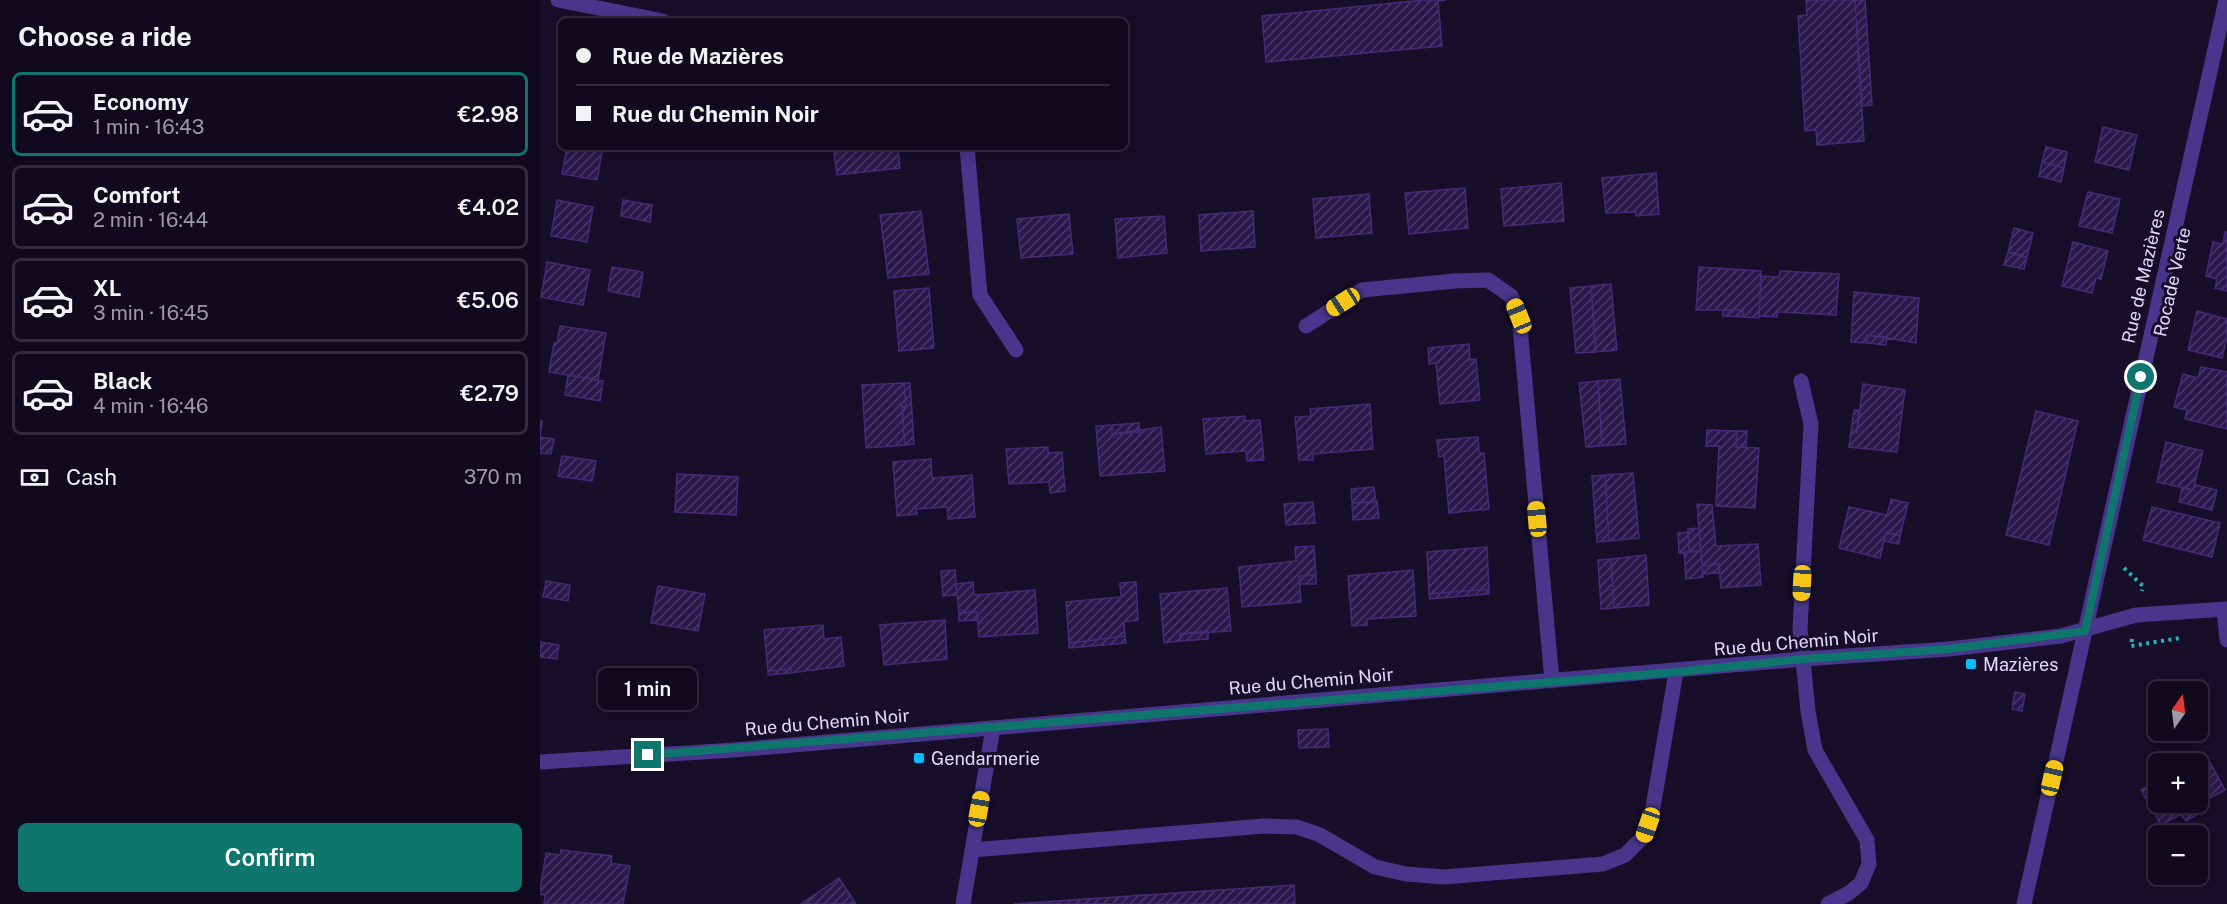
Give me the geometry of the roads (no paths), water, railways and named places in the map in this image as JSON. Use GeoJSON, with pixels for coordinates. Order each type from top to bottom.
{"type":"FeatureCollection","features":[{"type":"Feature","properties":{"kind":"street"},"geometry":{"type":"LineString","coordinates":[[558,0],[648,18]]}},
{"type":"Feature","properties":{"kind":"street","name":"Rue de Mazières"},"geometry":{"type":"LineString","coordinates":[[2024,904],[2226,0]]}},
{"type":"Feature","properties":{"kind":"street"},"geometry":{"type":"LineString","coordinates":[[967,150],[980,295],[1016,350]]}},
{"type":"Feature","properties":{"kind":"street"},"geometry":{"type":"LineString","coordinates":[[1306,326],[1362,290],[1488,280],[1511,296],[1519,316],[1552,681]]}},
{"type":"Feature","properties":{"kind":"street"},"geometry":{"type":"LineString","coordinates":[[1801,381],[1811,424],[1800,629],[1808,711],[1815,750],[1867,840],[1869,864],[1861,883],[1828,904]]}},
{"type":"Feature","properties":{"kind":"street"},"geometry":{"type":"LineString","coordinates":[[2226,609],[2227,640]]}},
{"type":"Feature","properties":{"kind":"street","name":"Rue du Chemin Noir"},"geometry":{"type":"LineString","coordinates":[[540,762],[734,750],[1676,672],[1803,659],[1949,649],[2085,631],[2136,615],[2226,609]]}},
{"type":"Feature","properties":{"kind":"street"},"geometry":{"type":"LineString","coordinates":[[972,850],[1264,826],[1298,827],[1376,867],[1406,874],[1444,877],[1603,864],[1625,855],[1644,836],[1652,813],[1676,672]]}},
{"type":"Feature","properties":{"kind":"street"},"geometry":{"type":"LineString","coordinates":[[963,904],[993,728]]}},
{"type":"Feature","properties":{"kind":"place","name":"Mazières"},"geometry":{"type":"Point","coordinates":[1971,664]}},
{"type":"Feature","properties":{"kind":"place","name":"Gendarmerie"},"geometry":{"type":"Point","coordinates":[919,758]}}]}
